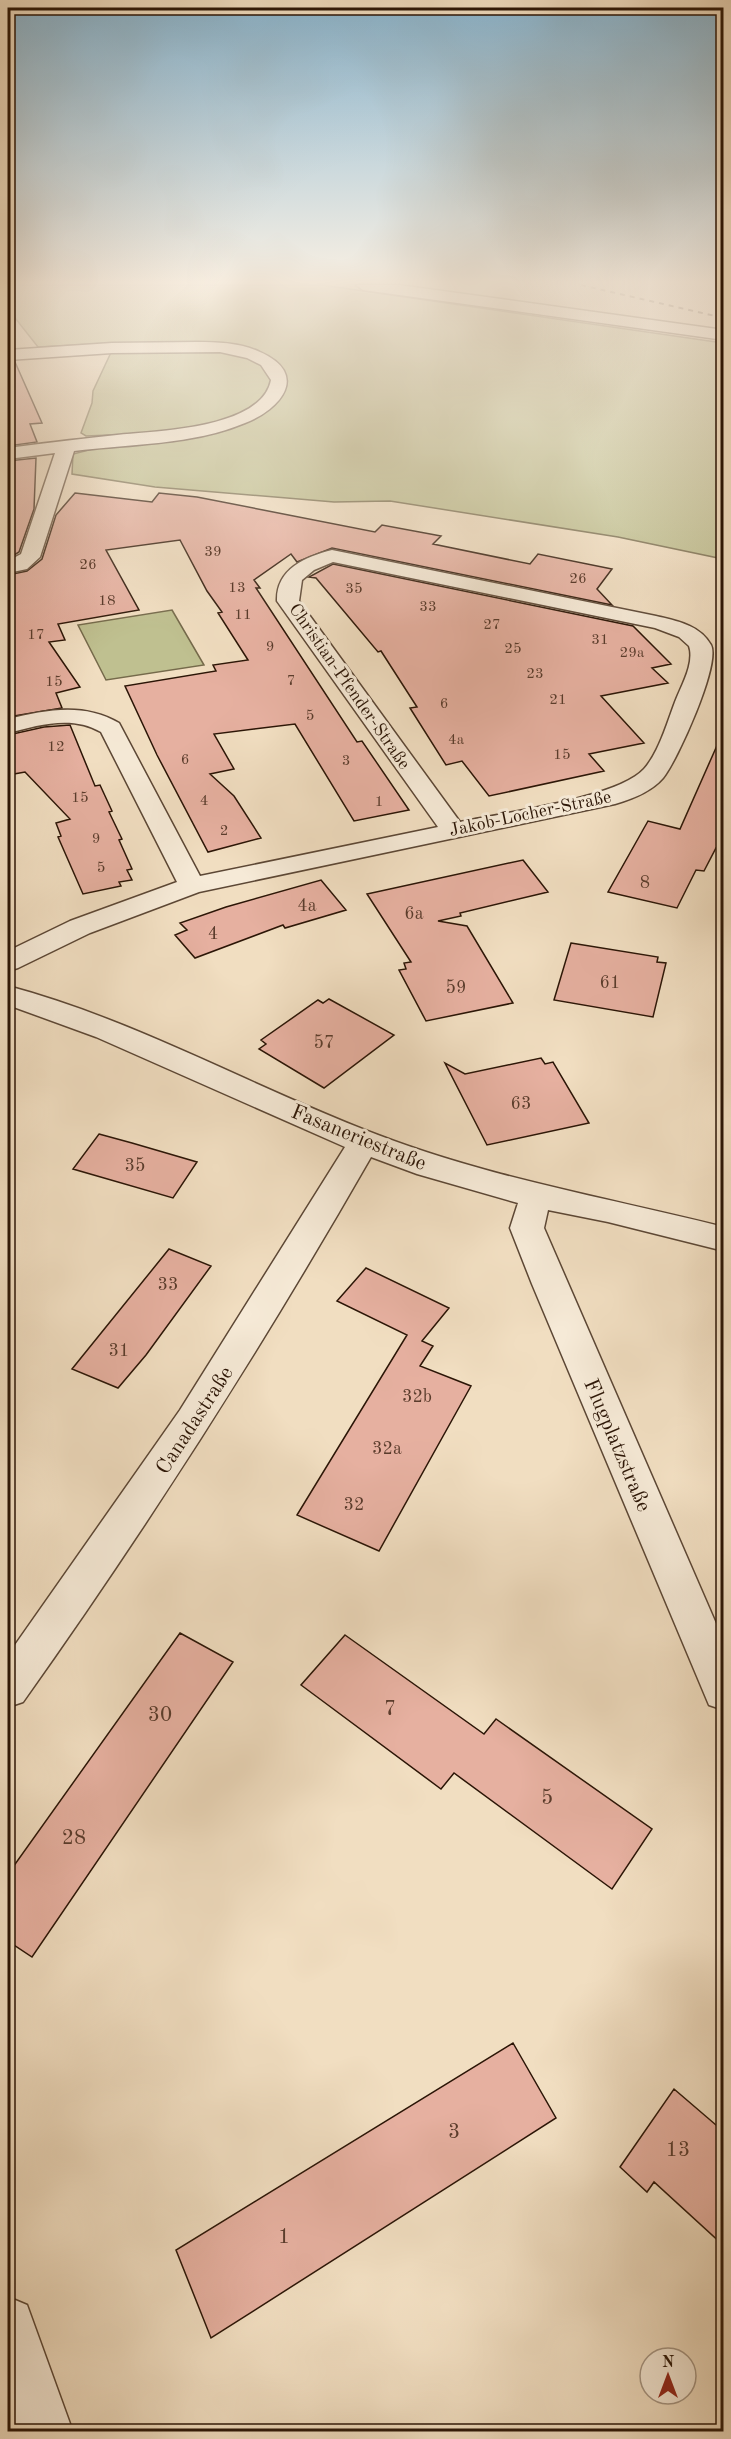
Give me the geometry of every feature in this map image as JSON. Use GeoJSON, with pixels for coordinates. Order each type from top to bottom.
{"type":"FeatureCollection","features":[{"type":"Feature","properties":{"kind":"street"},"geometry":{"type":"LineString","coordinates":[[8,453],[193,432],[235,421],[257,411],[272,399]]}},
{"type":"Feature","properties":{"kind":"street"},"geometry":{"type":"LineString","coordinates":[[8,567],[20,565],[30,557],[66,447]]}},
{"type":"Feature","properties":{"kind":"street","name":"Jakob-Locher-Straße"},"geometry":{"type":"LineString","coordinates":[[8,962],[80,927],[192,886],[606,799],[642,784],[656,771],[690,692],[703,655],[701,646],[686,632],[656,622],[332,556]]}},
{"type":"Feature","properties":{"kind":"street","name":"Christian-Pfender-Straße"},"geometry":{"type":"LineString","coordinates":[[332,556],[303,568],[290,579],[286,590],[288,601],[453,830]]}},
{"type":"Feature","properties":{"kind":"street"},"geometry":{"type":"LineString","coordinates":[[8,726],[44,717],[89,717],[111,728],[192,886]]}},
{"type":"Feature","properties":{"kind":"street","name":"Fasaneriestraße"},"geometry":{"type":"LineString","coordinates":[[8,995],[106,1030],[364,1142],[428,1166],[536,1196],[608,1210],[723,1239]]}},
{"type":"Feature","properties":{"kind":"street","name":"Canadastraße"},"geometry":{"type":"LineString","coordinates":[[8,1688],[89,1577],[183,1438],[295,1261],[364,1142]]}},
{"type":"Feature","properties":{"kind":"street","name":"Flugplatzstraße"},"geometry":{"type":"LineString","coordinates":[[536,1196],[527,1228],[723,1691]]}},
{"type":"Feature","properties":{"kind":"street"},"geometry":{"type":"LineString","coordinates":[[8,2324],[45,2432]]}},
{"type":"Feature","properties":{"kind":"green space"},"geometry":{"type":"Polygon","coordinates":[[[92,399],[723,399],[723,559],[618,537],[390,501],[334,502],[155,487],[72,474],[73,454],[156,433],[86,436],[81,433],[92,399]]]}},
{"type":"Feature","properties":{"kind":"green space"},"geometry":{"type":"Polygon","coordinates":[[[172,610],[204,665],[106,680],[78,625],[172,610]]]}},
{"type":"Feature","properties":{"kind":"building"},"geometry":{"type":"Polygon","coordinates":[[[8,399],[31,399],[42,423],[30,424],[37,442],[8,446],[8,399]]]}},
{"type":"Feature","properties":{"kind":"building"},"geometry":{"type":"Polygon","coordinates":[[[36,458],[34,509],[19,552],[8,559],[8,461],[36,458]]]}},
{"type":"Feature","properties":{"kind":"building"},"geometry":{"type":"Polygon","coordinates":[[[75,493],[152,502],[159,493],[197,497],[375,532],[382,525],[441,536],[433,544],[530,564],[538,554],[612,569],[597,589],[612,605],[332,548],[297,562],[291,554],[254,580],[260,588],[256,588],[357,742],[362,741],[409,810],[354,821],[295,724],[214,734],[234,769],[210,774],[234,796],[261,838],[208,852],[157,755],[125,686],[216,671],[213,665],[248,660],[218,613],[222,612],[207,591],[180,540],[106,550],[139,610],[58,624],[65,640],[49,642],[80,687],[56,693],[62,708],[8,717],[8,575],[27,571],[42,559],[56,515],[75,493]]]}},
{"type":"Feature","properties":{"kind":"building"},"geometry":{"type":"Polygon","coordinates":[[[333,564],[633,626],[671,664],[652,668],[668,683],[601,696],[644,743],[589,754],[604,771],[489,796],[462,761],[446,765],[410,708],[417,707],[381,651],[378,652],[316,578],[309,577],[333,564]]]}},
{"type":"Feature","properties":{"kind":"building"},"geometry":{"type":"Polygon","coordinates":[[[70,725],[95,786],[100,785],[112,811],[109,812],[122,839],[119,840],[132,869],[127,870],[132,880],[119,882],[121,886],[83,894],[58,837],[61,836],[56,823],[70,819],[25,772],[8,775],[8,735],[44,727],[70,725]]]}},
{"type":"Feature","properties":{"kind":"building"},"geometry":{"type":"Polygon","coordinates":[[[723,732],[723,850],[716,848],[704,871],[696,870],[677,908],[608,892],[648,821],[680,829],[723,732]]]}},
{"type":"Feature","properties":{"kind":"building"},"geometry":{"type":"Polygon","coordinates":[[[523,860],[548,892],[460,913],[461,916],[438,921],[467,926],[513,1003],[426,1021],[399,970],[406,969],[404,963],[411,962],[367,894],[523,860]]]}},
{"type":"Feature","properties":{"kind":"building"},"geometry":{"type":"Polygon","coordinates":[[[321,880],[346,910],[285,928],[283,925],[195,958],[175,935],[187,930],[180,923],[226,907],[321,880]]]}},
{"type":"Feature","properties":{"kind":"building"},"geometry":{"type":"Polygon","coordinates":[[[571,943],[658,957],[657,962],[666,963],[653,1017],[554,1000],[571,943]]]}},
{"type":"Feature","properties":{"kind":"building"},"geometry":{"type":"Polygon","coordinates":[[[329,999],[394,1035],[324,1088],[259,1049],[266,1044],[261,1040],[318,1000],[323,1003],[329,999]]]}},
{"type":"Feature","properties":{"kind":"building"},"geometry":{"type":"Polygon","coordinates":[[[541,1058],[545,1064],[553,1062],[589,1123],[487,1145],[445,1063],[465,1074],[541,1058]]]}},
{"type":"Feature","properties":{"kind":"building"},"geometry":{"type":"Polygon","coordinates":[[[99,1134],[197,1162],[173,1198],[73,1169],[99,1134]]]}},
{"type":"Feature","properties":{"kind":"building"},"geometry":{"type":"Polygon","coordinates":[[[169,1249],[211,1266],[146,1355],[118,1388],[72,1369],[169,1249]]]}},
{"type":"Feature","properties":{"kind":"building"},"geometry":{"type":"Polygon","coordinates":[[[366,1268],[449,1308],[422,1341],[433,1346],[420,1366],[471,1386],[379,1551],[297,1515],[407,1335],[337,1301],[366,1268]]]}},
{"type":"Feature","properties":{"kind":"building"},"geometry":{"type":"Polygon","coordinates":[[[180,1633],[233,1662],[32,1957],[8,1941],[8,1874],[180,1633]]]}},
{"type":"Feature","properties":{"kind":"building"},"geometry":{"type":"Polygon","coordinates":[[[345,1635],[484,1734],[496,1719],[652,1829],[612,1889],[454,1773],[441,1789],[301,1685],[345,1635]]]}},
{"type":"Feature","properties":{"kind":"building"},"geometry":{"type":"Polygon","coordinates":[[[513,2043],[556,2118],[211,2338],[176,2250],[513,2043]]]}},
{"type":"Feature","properties":{"kind":"building"},"geometry":{"type":"Polygon","coordinates":[[[674,2089],[723,2131],[723,2245],[654,2182],[647,2192],[620,2167],[674,2089]]]}}]}
